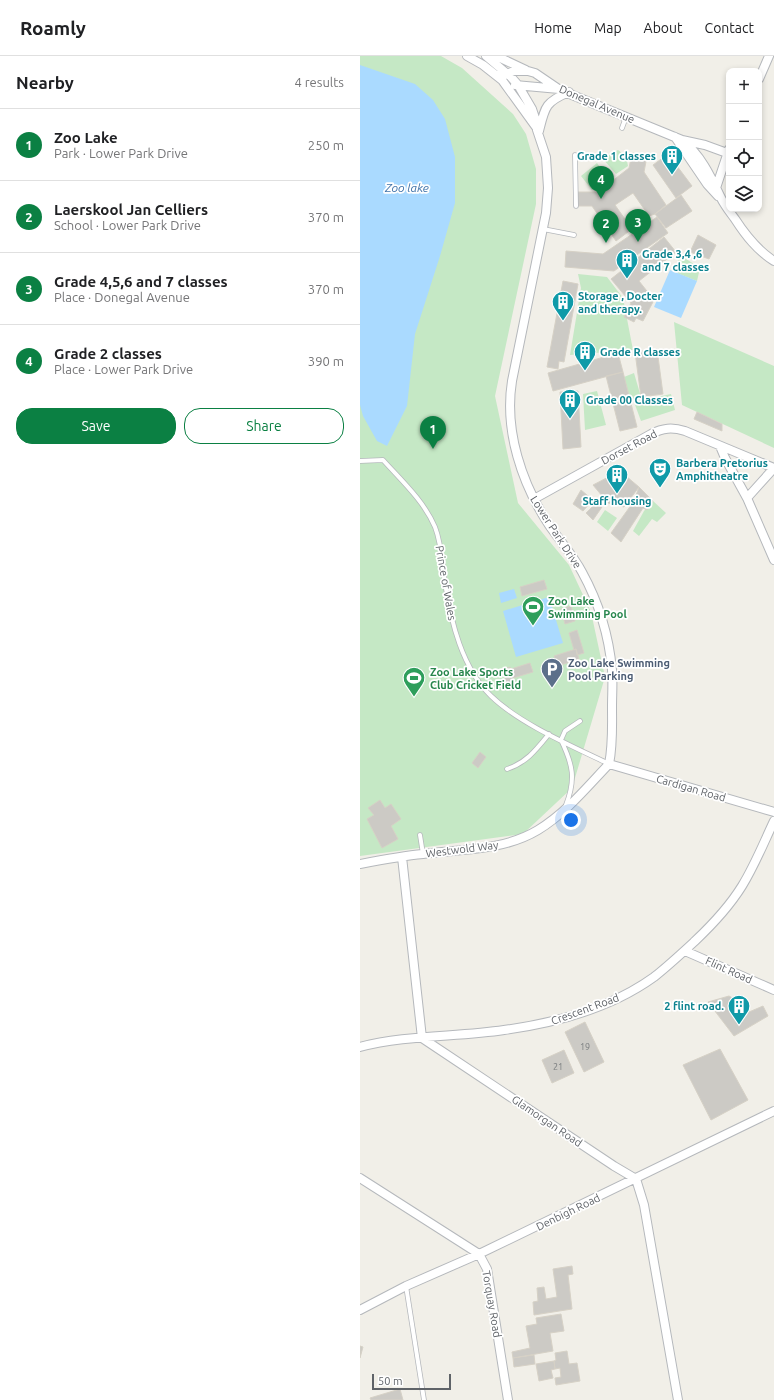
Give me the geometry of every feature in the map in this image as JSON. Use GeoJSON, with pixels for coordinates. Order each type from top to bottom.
{"type":"FeatureCollection","features":[{"type":"Feature","properties":{"kind":"street","name":"Lower Park Drive"},"geometry":{"type":"LineString","coordinates":[[467,56],[497,75],[505,84],[538,132]]}},
{"type":"Feature","properties":{"kind":"street","name":"Lower Park Drive"},"geometry":{"type":"LineString","coordinates":[[486,56],[508,74],[518,85],[532,109],[546,156],[548,176],[546,213],[512,381],[510,403],[512,429],[524,474],[534,499],[549,525],[576,562],[593,594],[602,620],[608,642],[612,672],[612,741],[609,764]]}},
{"type":"Feature","properties":{"kind":"street","name":"Donegal Avenue"},"geometry":{"type":"LineString","coordinates":[[496,56],[535,73],[560,90],[569,92],[626,116],[678,140],[693,150],[721,199],[754,245],[774,261]]}},
{"type":"Feature","properties":{"kind":"street"},"geometry":{"type":"LineString","coordinates":[[762,72],[769,56]]}},
{"type":"Feature","properties":{"kind":"street"},"geometry":{"type":"LineString","coordinates":[[497,75],[502,76],[514,71],[528,71]]}},
{"type":"Feature","properties":{"kind":"street"},"geometry":{"type":"LineString","coordinates":[[505,84],[560,90]]}},
{"type":"Feature","properties":{"kind":"street"},"geometry":{"type":"LineString","coordinates":[[538,132],[549,103],[555,98],[569,92]]}},
{"type":"Feature","properties":{"kind":"street","name":"Donegal Avenue"},"geometry":{"type":"LineString","coordinates":[[678,140],[705,145],[726,153]]}},
{"type":"Feature","properties":{"kind":"street"},"geometry":{"type":"LineString","coordinates":[[709,180],[726,154]]}},
{"type":"Feature","properties":{"kind":"street"},"geometry":{"type":"LineString","coordinates":[[715,189],[726,156]]}},
{"type":"Feature","properties":{"kind":"street","name":"Dorset Road"},"geometry":{"type":"LineString","coordinates":[[534,499],[651,434],[664,429],[677,428],[774,468]]}},
{"type":"Feature","properties":{"kind":"street"},"geometry":{"type":"LineString","coordinates":[[720,446],[747,498],[774,560]]}},
{"type":"Feature","properties":{"kind":"street"},"geometry":{"type":"LineString","coordinates":[[747,498],[774,468]]}},
{"type":"Feature","properties":{"kind":"street","name":"Westwold Way"},"geometry":{"type":"LineString","coordinates":[[360,864],[423,854],[472,850],[519,839],[538,829],[565,810],[609,764]]}},
{"type":"Feature","properties":{"kind":"street","name":"Cardigan Road"},"geometry":{"type":"LineString","coordinates":[[609,764],[774,812]]}},
{"type":"Feature","properties":{"kind":"street","name":"Crescent Road"},"geometry":{"type":"LineString","coordinates":[[360,1047],[390,1041],[532,1026],[585,1012],[621,996],[654,977],[685,951],[716,920],[742,885],[755,862],[774,820]]}},
{"type":"Feature","properties":{"kind":"street"},"geometry":{"type":"LineString","coordinates":[[402,857],[422,1038]]}},
{"type":"Feature","properties":{"kind":"street","name":"Flint Road"},"geometry":{"type":"LineString","coordinates":[[685,951],[774,990]]}},
{"type":"Feature","properties":{"kind":"street","name":"Glamorgan Road"},"geometry":{"type":"LineString","coordinates":[[422,1038],[614,1166],[636,1179]]}},
{"type":"Feature","properties":{"kind":"street","name":"Denbigh Road"},"geometry":{"type":"LineString","coordinates":[[360,1310],[406,1286],[480,1254],[774,1111]]}},
{"type":"Feature","properties":{"kind":"street"},"geometry":{"type":"LineString","coordinates":[[360,1178],[480,1254]]}},
{"type":"Feature","properties":{"kind":"street"},"geometry":{"type":"LineString","coordinates":[[636,1179],[644,1205],[678,1400]]}},
{"type":"Feature","properties":{"kind":"street","name":"Torquay Road"},"geometry":{"type":"LineString","coordinates":[[480,1254],[487,1269],[508,1400]]}},
{"type":"Feature","properties":{"kind":"lane"},"geometry":{"type":"LineString","coordinates":[[622,128],[626,116]]}},
{"type":"Feature","properties":{"kind":"lane"},"geometry":{"type":"LineString","coordinates":[[576,155],[576,206]]}},
{"type":"Feature","properties":{"kind":"lane"},"geometry":{"type":"LineString","coordinates":[[543,229],[574,235]]}},
{"type":"Feature","properties":{"kind":"lane","name":"Prince of Wales"},"geometry":{"type":"LineString","coordinates":[[360,461],[383,460],[421,503],[431,518],[438,537],[451,616],[468,664],[479,682],[491,696],[505,707],[549,734],[609,764]]}},
{"type":"Feature","properties":{"kind":"lane"},"geometry":{"type":"LineString","coordinates":[[565,810],[571,792],[573,773],[570,758],[561,740],[565,731],[580,721]]}},
{"type":"Feature","properties":{"kind":"lane"},"geometry":{"type":"LineString","coordinates":[[506,769],[518,765],[533,754],[549,734]]}},
{"type":"Feature","properties":{"kind":"lane"},"geometry":{"type":"LineString","coordinates":[[420,835],[423,854]]}},
{"type":"Feature","properties":{"kind":"lane"},"geometry":{"type":"LineString","coordinates":[[406,1286],[424,1400]]}},
{"type":"Feature","properties":{"kind":"green space","name":"Zoo lake"},"geometry":{"type":"Polygon","coordinates":[[[360,56],[441,56],[462,68],[513,114],[526,134],[536,169],[536,204],[495,396],[518,503],[569,565],[591,612],[605,677],[572,788],[523,834],[360,856],[360,56]]]}},
{"type":"Feature","properties":{"kind":"green space"},"geometry":{"type":"Polygon","coordinates":[[[618,150],[626,156],[628,166],[616,174],[603,159],[618,150]]]}},
{"type":"Feature","properties":{"kind":"green space"},"geometry":{"type":"Polygon","coordinates":[[[597,163],[608,178],[592,190],[581,176],[597,163]]]}},
{"type":"Feature","properties":{"kind":"green space"},"geometry":{"type":"Polygon","coordinates":[[[680,255],[700,268],[697,281],[674,272],[680,255]]]}},
{"type":"Feature","properties":{"kind":"green space"},"geometry":{"type":"Polygon","coordinates":[[[578,274],[607,277],[623,298],[633,350],[570,355],[581,288],[578,274]]]}},
{"type":"Feature","properties":{"kind":"green space"},"geometry":{"type":"Polygon","coordinates":[[[674,322],[774,366],[774,448],[682,405],[674,322]]]}},
{"type":"Feature","properties":{"kind":"green space"},"geometry":{"type":"Polygon","coordinates":[[[634,373],[641,397],[630,400],[624,377],[634,373]]]}},
{"type":"Feature","properties":{"kind":"green space"},"geometry":{"type":"Polygon","coordinates":[[[597,391],[606,425],[585,430],[583,394],[597,391]]]}},
{"type":"Feature","properties":{"kind":"green space"},"geometry":{"type":"Polygon","coordinates":[[[671,394],[675,410],[641,421],[634,402],[671,394]]]}},
{"type":"Feature","properties":{"kind":"green space"},"geometry":{"type":"Polygon","coordinates":[[[653,501],[666,513],[657,522],[652,519],[639,536],[633,531],[644,511],[653,501]]]}},
{"type":"Feature","properties":{"kind":"green space"},"geometry":{"type":"Polygon","coordinates":[[[605,510],[617,518],[608,531],[597,522],[605,510]]]}},
{"type":"Feature","properties":{"kind":"water","name":"Zoo lake"},"geometry":{"type":"Polygon","coordinates":[[[360,65],[415,84],[433,100],[445,119],[455,157],[455,203],[415,334],[407,406],[387,446],[377,441],[363,416],[360,405],[360,65]]]}},
{"type":"Feature","properties":{"kind":"water"},"geometry":{"type":"Polygon","coordinates":[[[670,270],[697,281],[681,318],[654,307],[670,270]]]}},
{"type":"Feature","properties":{"kind":"water"},"geometry":{"type":"Polygon","coordinates":[[[514,589],[517,598],[501,603],[499,593],[514,589]]]}},
{"type":"Feature","properties":{"kind":"water","name":"Zoo Lake Swimming Pool"},"geometry":{"type":"Polygon","coordinates":[[[549,597],[563,643],[516,657],[503,611],[549,597]]]}},
{"type":"Feature","properties":{"kind":"building"},"geometry":{"type":"Polygon","coordinates":[[[632,153],[647,156],[644,172],[666,205],[655,214],[649,216],[633,193],[615,205],[632,229],[616,241],[592,206],[577,206],[577,192],[598,192],[629,168],[632,153]]]}},
{"type":"Feature","properties":{"kind":"building","name":"Grade 1 classes"},"geometry":{"type":"Polygon","coordinates":[[[668,154],[692,186],[676,198],[653,165],[668,154]]]}},
{"type":"Feature","properties":{"kind":"building"},"geometry":{"type":"Polygon","coordinates":[[[681,195],[692,211],[666,228],[655,214],[681,195]]]}},
{"type":"Feature","properties":{"kind":"building"},"geometry":{"type":"Polygon","coordinates":[[[657,217],[668,233],[614,271],[565,267],[566,251],[603,254],[657,217]]]}},
{"type":"Feature","properties":{"kind":"building"},"geometry":{"type":"Polygon","coordinates":[[[698,235],[716,245],[709,259],[690,252],[698,235]]]}},
{"type":"Feature","properties":{"kind":"building","name":"Grade 3,4 ,6 and 7 classes"},"geometry":{"type":"Polygon","coordinates":[[[664,237],[676,252],[639,281],[654,300],[643,321],[636,318],[634,322],[624,317],[631,303],[611,279],[664,237]]]}},
{"type":"Feature","properties":{"kind":"building","name":"Storage , Docter and therapy."},"geometry":{"type":"Polygon","coordinates":[[[563,281],[578,284],[564,362],[559,361],[558,369],[547,367],[563,281]]]}},
{"type":"Feature","properties":{"kind":"building"},"geometry":{"type":"Polygon","coordinates":[[[657,349],[663,394],[641,397],[635,352],[657,349]]]}},
{"type":"Feature","properties":{"kind":"building","name":"Grade R classes"},"geometry":{"type":"Polygon","coordinates":[[[618,353],[623,372],[553,391],[548,373],[618,353]]]}},
{"type":"Feature","properties":{"kind":"building","name":"Grade 00 Classes"},"geometry":{"type":"Polygon","coordinates":[[[623,372],[637,427],[620,431],[606,376],[623,372]]]}},
{"type":"Feature","properties":{"kind":"building","name":"Grade 00 Classes"},"geometry":{"type":"Polygon","coordinates":[[[578,391],[581,447],[563,449],[560,392],[578,391]]]}},
{"type":"Feature","properties":{"kind":"building"},"geometry":{"type":"Polygon","coordinates":[[[697,412],[722,424],[722,431],[694,419],[697,412]]]}},
{"type":"Feature","properties":{"kind":"building","name":"Staff housing"},"geometry":{"type":"Polygon","coordinates":[[[620,471],[639,487],[624,507],[608,503],[593,485],[620,471]]]}},
{"type":"Feature","properties":{"kind":"building"},"geometry":{"type":"Polygon","coordinates":[[[639,487],[653,501],[647,510],[643,508],[621,542],[611,533],[634,501],[639,487]]]}},
{"type":"Feature","properties":{"kind":"building"},"geometry":{"type":"Polygon","coordinates":[[[581,490],[593,500],[583,511],[573,504],[581,490]]]}},
{"type":"Feature","properties":{"kind":"building"},"geometry":{"type":"Polygon","coordinates":[[[597,502],[602,507],[593,520],[586,513],[597,502]]]}},
{"type":"Feature","properties":{"kind":"building"},"geometry":{"type":"Polygon","coordinates":[[[544,580],[547,589],[522,596],[520,587],[544,580]]]}},
{"type":"Feature","properties":{"kind":"building"},"geometry":{"type":"Polygon","coordinates":[[[571,606],[575,621],[565,624],[561,609],[571,606]]]}},
{"type":"Feature","properties":{"kind":"building"},"geometry":{"type":"Polygon","coordinates":[[[577,630],[584,653],[577,655],[569,633],[577,630]]]}},
{"type":"Feature","properties":{"kind":"building"},"geometry":{"type":"Polygon","coordinates":[[[576,649],[579,659],[558,666],[554,656],[576,649]]]}},
{"type":"Feature","properties":{"kind":"building"},"geometry":{"type":"Polygon","coordinates":[[[530,663],[533,672],[513,678],[515,683],[507,685],[503,672],[501,673],[500,670],[510,667],[511,669],[530,663]]]}},
{"type":"Feature","properties":{"kind":"building"},"geometry":{"type":"Polygon","coordinates":[[[480,752],[486,757],[478,768],[472,763],[480,752]]]}},
{"type":"Feature","properties":{"kind":"building"},"geometry":{"type":"Polygon","coordinates":[[[380,800],[385,808],[391,804],[401,819],[391,826],[398,839],[382,848],[367,819],[374,815],[368,808],[380,800]]]}},
{"type":"Feature","properties":{"kind":"building","name":"2 flint road."},"geometry":{"type":"Polygon","coordinates":[[[729,996],[743,1004],[749,1012],[763,1006],[768,1016],[734,1036],[708,1002],[729,996]]]}},
{"type":"Feature","properties":{"kind":"building"},"geometry":{"type":"Polygon","coordinates":[[[585,1022],[604,1062],[584,1072],[565,1032],[585,1022]]]}},
{"type":"Feature","properties":{"kind":"building"},"geometry":{"type":"Polygon","coordinates":[[[720,1049],[748,1100],[711,1120],[683,1065],[720,1049]]]}},
{"type":"Feature","properties":{"kind":"building"},"geometry":{"type":"Polygon","coordinates":[[[564,1050],[574,1073],[552,1083],[542,1060],[564,1050]]]}},
{"type":"Feature","properties":{"kind":"building"},"geometry":{"type":"Polygon","coordinates":[[[572,1266],[573,1274],[568,1275],[572,1309],[534,1315],[533,1302],[538,1301],[537,1288],[544,1287],[546,1299],[557,1297],[553,1269],[572,1266]]]}},
{"type":"Feature","properties":{"kind":"building"},"geometry":{"type":"Polygon","coordinates":[[[561,1314],[564,1331],[550,1333],[553,1351],[513,1358],[512,1352],[530,1348],[526,1326],[537,1324],[536,1318],[561,1314]]]}},
{"type":"Feature","properties":{"kind":"building"},"geometry":{"type":"Polygon","coordinates":[[[360,1346],[363,1347],[360,1358],[360,1346]]]}},
{"type":"Feature","properties":{"kind":"building"},"geometry":{"type":"Polygon","coordinates":[[[567,1351],[569,1364],[577,1363],[580,1381],[556,1385],[555,1378],[561,1377],[560,1368],[555,1369],[555,1353],[567,1351]]]}},
{"type":"Feature","properties":{"kind":"building"},"geometry":{"type":"Polygon","coordinates":[[[534,1355],[535,1364],[514,1367],[513,1358],[534,1355]]]}},
{"type":"Feature","properties":{"kind":"building"},"geometry":{"type":"Polygon","coordinates":[[[554,1361],[555,1369],[551,1370],[553,1378],[539,1381],[536,1364],[554,1361]]]}},
{"type":"Feature","properties":{"kind":"building"},"geometry":{"type":"Polygon","coordinates":[[[400,1389],[403,1400],[371,1400],[370,1398],[400,1389]]]}},
{"type":"Feature","properties":{"kind":"place","name":"Grade 1 classes"},"geometry":{"type":"Point","coordinates":[672,176]}},
{"type":"Feature","properties":{"kind":"place","name":"Grade 2 classes"},"geometry":{"type":"Point","coordinates":[601,199]}},
{"type":"Feature","properties":{"kind":"place","name":"Grade 4,5,6 and 7 classes"},"geometry":{"type":"Point","coordinates":[638,242]}},
{"type":"Feature","properties":{"kind":"place","name":"Laerskool Jan Celliers"},"geometry":{"type":"Point","coordinates":[606,243]}},
{"type":"Feature","properties":{"kind":"place","name":"Grade 3,4 ,6 and 7 classes"},"geometry":{"type":"Point","coordinates":[627,280]}},
{"type":"Feature","properties":{"kind":"place","name":"Storage , Docter and therapy."},"geometry":{"type":"Point","coordinates":[563,322]}},
{"type":"Feature","properties":{"kind":"place","name":"Grade R classes"},"geometry":{"type":"Point","coordinates":[585,372]}},
{"type":"Feature","properties":{"kind":"place","name":"Grade 00 Classes"},"geometry":{"type":"Point","coordinates":[570,420]}},
{"type":"Feature","properties":{"kind":"place","name":"Zoo Lake"},"geometry":{"type":"Point","coordinates":[433,449]}},
{"type":"Feature","properties":{"kind":"place","name":"Barbera Pretorius Amphitheatre"},"geometry":{"type":"Point","coordinates":[660,488]}},
{"type":"Feature","properties":{"kind":"place","name":"Staff housing"},"geometry":{"type":"Point","coordinates":[617,494]}},
{"type":"Feature","properties":{"kind":"place","name":"Zoo Lake Swimming Pool"},"geometry":{"type":"Point","coordinates":[533,626]}},
{"type":"Feature","properties":{"kind":"place","name":"Zoo Lake Swimming Pool Parking"},"geometry":{"type":"Point","coordinates":[552,688]}},
{"type":"Feature","properties":{"kind":"place","name":"Zoo Lake Sports Club Cricket Field"},"geometry":{"type":"Point","coordinates":[414,698]}},
{"type":"Feature","properties":{"kind":"place","name":"2 flint road."},"geometry":{"type":"Point","coordinates":[739,1026]}}]}
